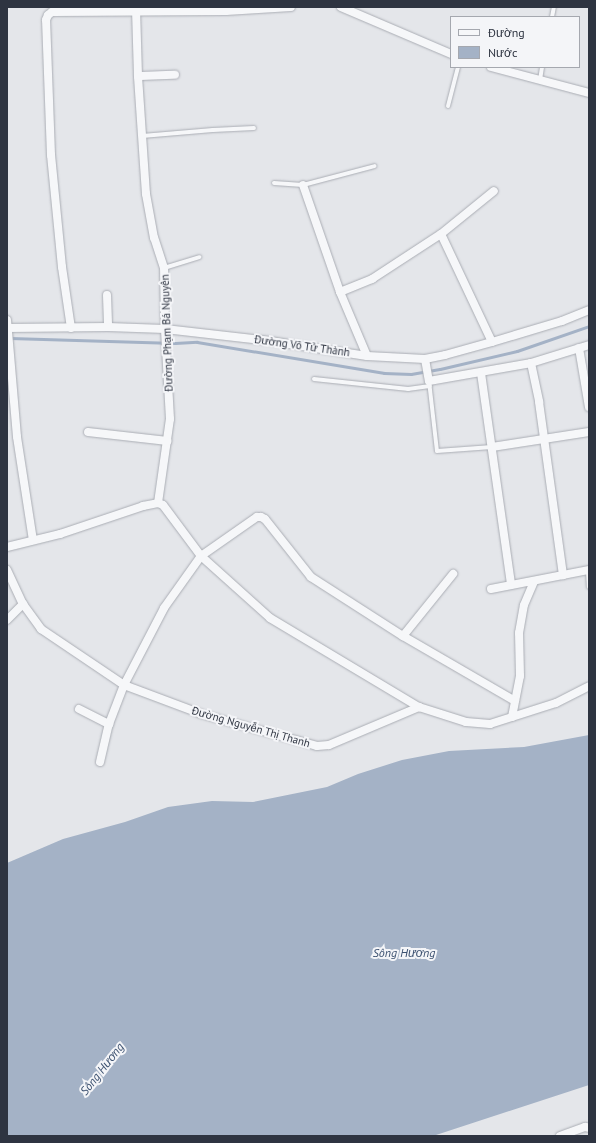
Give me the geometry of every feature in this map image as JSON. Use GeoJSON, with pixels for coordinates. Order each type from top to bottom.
{"type":"FeatureCollection","features":[{"type":"Feature","properties":{"kind":"street"},"geometry":{"type":"LineString","coordinates":[[71,328],[62,267],[53,185],[46,20],[52,12],[291,7]]}},
{"type":"Feature","properties":{"kind":"street"},"geometry":{"type":"LineString","coordinates":[[341,7],[359,10],[450,54]]}},
{"type":"Feature","properties":{"kind":"street","name":"Đường Phạm Bá Nguyên"},"geometry":{"type":"LineString","coordinates":[[136,10],[138,76],[146,194],[154,238],[164,268],[165,332],[170,419],[158,503]]}},
{"type":"Feature","properties":{"kind":"street"},"geometry":{"type":"LineString","coordinates":[[495,68],[589,93]]}},
{"type":"Feature","properties":{"kind":"street"},"geometry":{"type":"LineString","coordinates":[[138,76],[176,76]]}},
{"type":"Feature","properties":{"kind":"street"},"geometry":{"type":"LineString","coordinates":[[303,186],[340,292],[367,356]]}},
{"type":"Feature","properties":{"kind":"street"},"geometry":{"type":"LineString","coordinates":[[340,292],[372,279],[441,234],[494,191]]}},
{"type":"Feature","properties":{"kind":"street"},"geometry":{"type":"LineString","coordinates":[[441,234],[492,342]]}},
{"type":"Feature","properties":{"kind":"street"},"geometry":{"type":"LineString","coordinates":[[107,295],[108,327]]}},
{"type":"Feature","properties":{"kind":"street","name":"Đường Võ Tử Thành"},"geometry":{"type":"LineString","coordinates":[[8,327],[108,327],[270,341],[367,356],[425,359],[492,342],[562,321],[589,310]]}},
{"type":"Feature","properties":{"kind":"street"},"geometry":{"type":"LineString","coordinates":[[8,327],[17,437],[33,540]]}},
{"type":"Feature","properties":{"kind":"street"},"geometry":{"type":"LineString","coordinates":[[425,359],[430,384],[531,363],[589,345]]}},
{"type":"Feature","properties":{"kind":"street"},"geometry":{"type":"LineString","coordinates":[[579,348],[589,407]]}},
{"type":"Feature","properties":{"kind":"street"},"geometry":{"type":"LineString","coordinates":[[531,363],[539,402],[563,575]]}},
{"type":"Feature","properties":{"kind":"street"},"geometry":{"type":"LineString","coordinates":[[481,373],[512,585]]}},
{"type":"Feature","properties":{"kind":"street"},"geometry":{"type":"LineString","coordinates":[[88,432],[167,441]]}},
{"type":"Feature","properties":{"kind":"street"},"geometry":{"type":"LineString","coordinates":[[492,446],[589,432]]}},
{"type":"Feature","properties":{"kind":"street"},"geometry":{"type":"LineString","coordinates":[[7,547],[60,534],[143,506],[158,503],[163,505],[201,556],[270,618],[419,708],[476,724],[490,724],[556,703],[589,686]]}},
{"type":"Feature","properties":{"kind":"street"},"geometry":{"type":"LineString","coordinates":[[100,762],[108,724],[124,685],[164,608],[201,556],[257,517],[265,519],[311,576],[403,636],[515,701]]}},
{"type":"Feature","properties":{"kind":"street"},"geometry":{"type":"LineString","coordinates":[[7,570],[23,604],[7,620]]}},
{"type":"Feature","properties":{"kind":"street"},"geometry":{"type":"LineString","coordinates":[[491,590],[589,570]]}},
{"type":"Feature","properties":{"kind":"street"},"geometry":{"type":"LineString","coordinates":[[403,636],[453,574]]}},
{"type":"Feature","properties":{"kind":"street"},"geometry":{"type":"LineString","coordinates":[[512,717],[520,676],[518,633],[524,605],[534,581]]}},
{"type":"Feature","properties":{"kind":"street","name":"Đường Nguyễn Thị Thanh"},"geometry":{"type":"LineString","coordinates":[[23,604],[41,628],[124,685],[201,714],[323,746],[419,708]]}},
{"type":"Feature","properties":{"kind":"street"},"geometry":{"type":"LineString","coordinates":[[79,709],[108,724]]}},
{"type":"Feature","properties":{"kind":"street"},"geometry":{"type":"LineString","coordinates":[[560,1136],[586,1127],[589,1128]]}},
{"type":"Feature","properties":{"kind":"lane"},"geometry":{"type":"LineString","coordinates":[[448,106],[458,68]]}},
{"type":"Feature","properties":{"kind":"lane"},"geometry":{"type":"LineString","coordinates":[[540,80],[542,68]]}},
{"type":"Feature","properties":{"kind":"lane"},"geometry":{"type":"LineString","coordinates":[[142,136],[254,128]]}},
{"type":"Feature","properties":{"kind":"lane"},"geometry":{"type":"LineString","coordinates":[[274,183],[303,186],[376,166]]}},
{"type":"Feature","properties":{"kind":"lane"},"geometry":{"type":"LineString","coordinates":[[164,268],[199,257]]}},
{"type":"Feature","properties":{"kind":"lane"},"geometry":{"type":"LineString","coordinates":[[314,379],[408,389],[430,384],[437,451],[492,446]]}},
{"type":"Feature","properties":{"kind":"lane"},"geometry":{"type":"LineString","coordinates":[[589,570],[589,587]]}},
{"type":"Feature","properties":{"kind":"water","name":"Sông Hương"},"geometry":{"type":"Polygon","coordinates":[[[589,735],[589,1085],[433,1136],[7,1136],[7,863],[63,839],[125,822],[168,807],[212,801],[253,802],[327,787],[358,774],[402,760],[449,751],[524,747],[589,735]]]}},
{"type":"Feature","properties":{"kind":"waterway"},"geometry":{"type":"LineString","coordinates":[[10,338],[175,343],[197,342],[384,373],[411,374],[440,369],[517,351],[589,326]]}}]}
